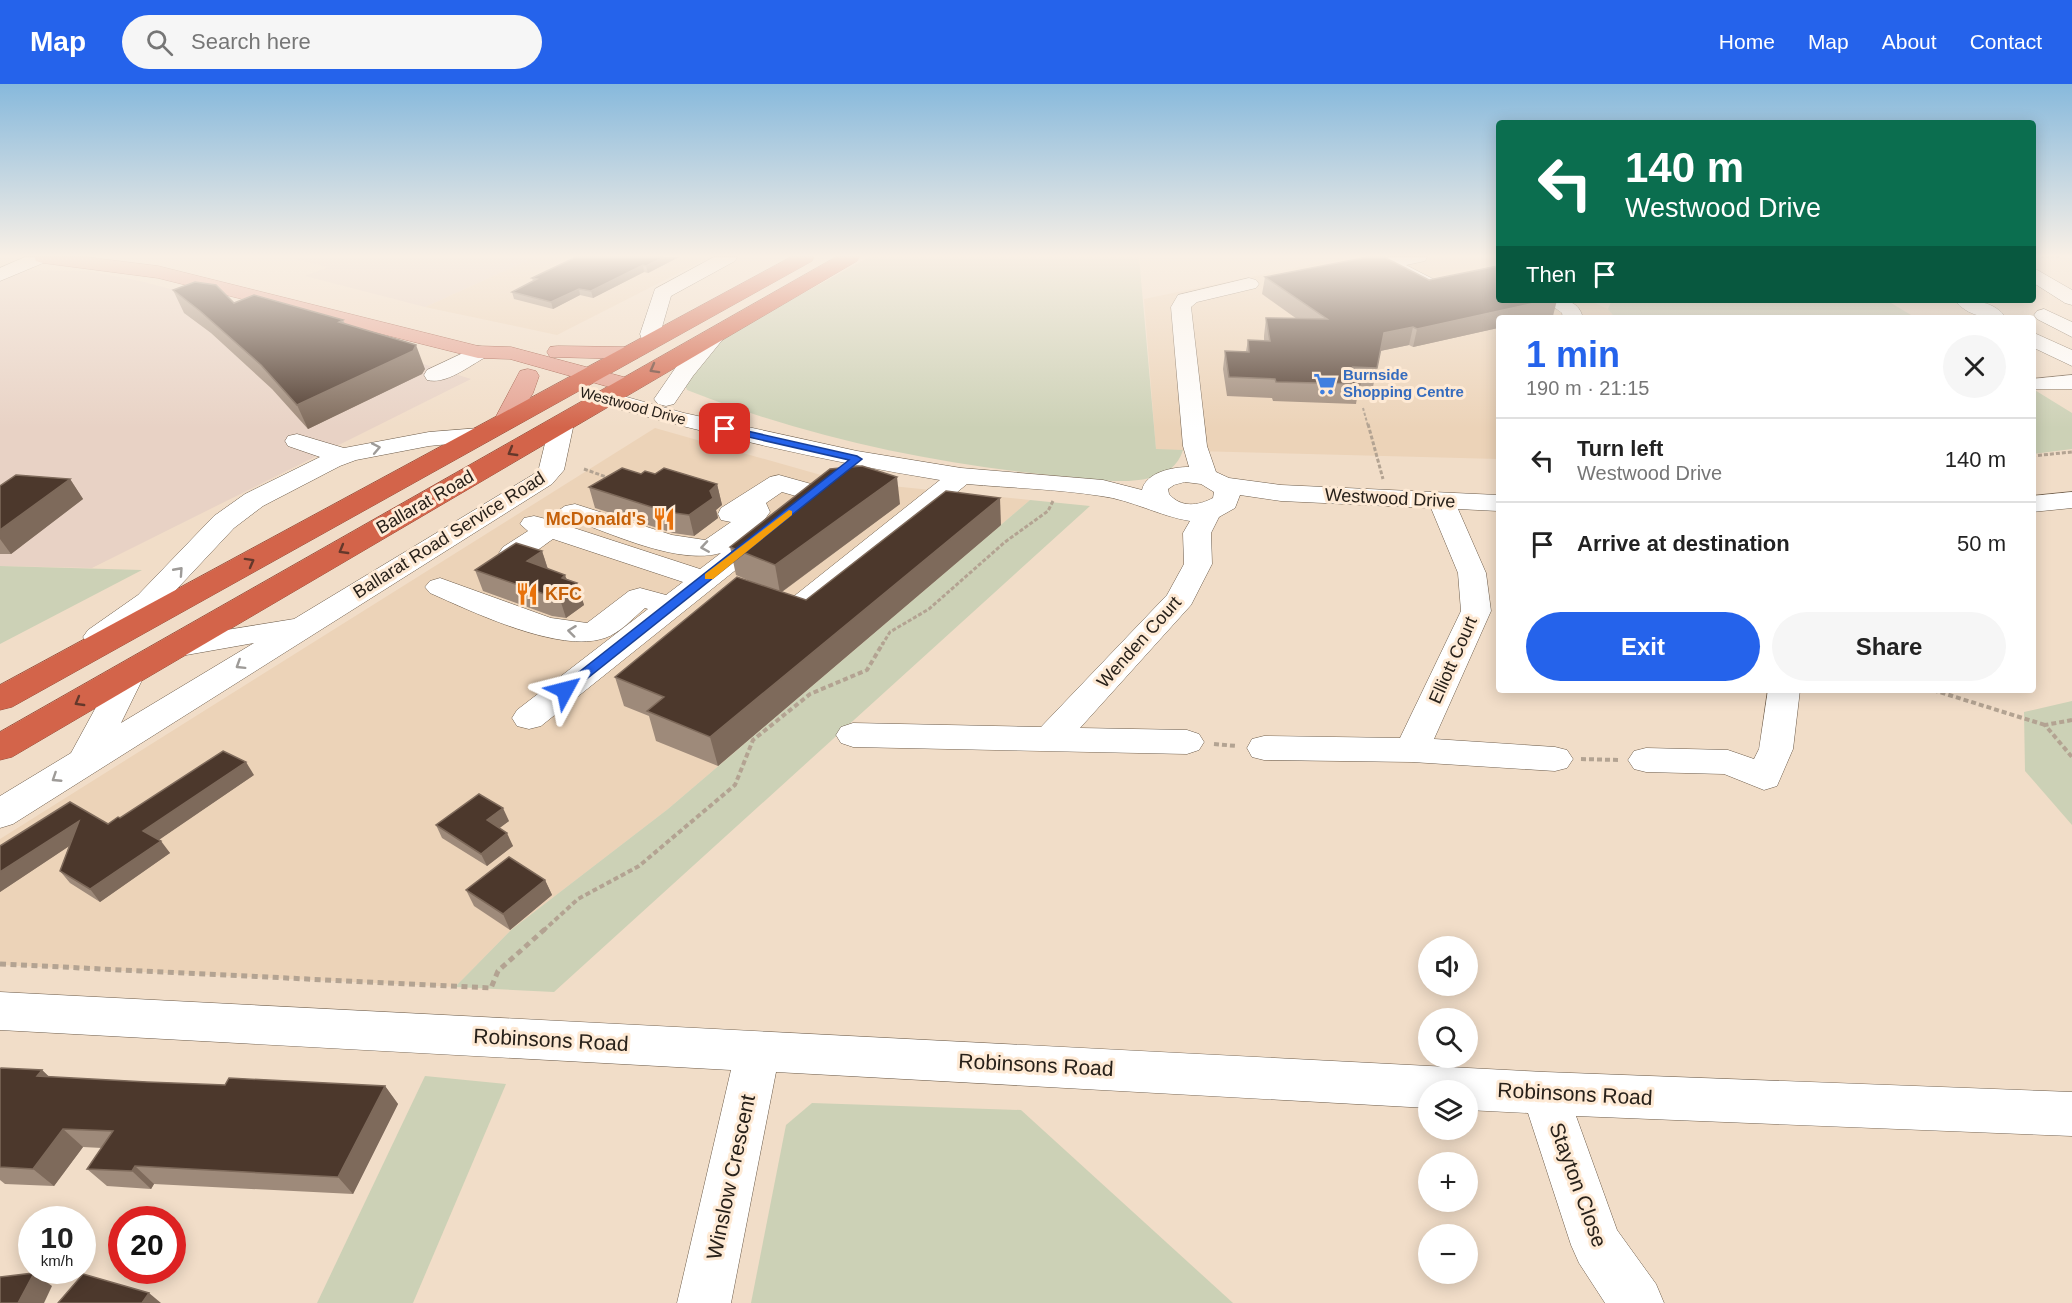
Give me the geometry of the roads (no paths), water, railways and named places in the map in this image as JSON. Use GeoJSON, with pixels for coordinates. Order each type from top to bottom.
{"type":"FeatureCollection","features":[{"type":"Feature","properties":{"kind":"highway","name":"Ballarat Road"},"geometry":{"type":"LineString","coordinates":[[0,699],[701,314]]}},
{"type":"Feature","properties":{"kind":"highway","name":"Ballarat Road"},"geometry":{"type":"LineString","coordinates":[[0,748],[751,314]]}},
{"type":"Feature","properties":{"kind":"main road","name":"Westwood Drive"},"geometry":{"type":"LineString","coordinates":[[326,314],[478,352],[511,353],[627,385]]}},
{"type":"Feature","properties":{"kind":"main road","name":"Westwood Drive"},"geometry":{"type":"LineString","coordinates":[[478,352],[485,363],[605,398]]}},
{"type":"Feature","properties":{"kind":"main road"},"geometry":{"type":"LineString","coordinates":[[511,353],[630,352]]}},
{"type":"Feature","properties":{"kind":"main road"},"geometry":{"type":"LineString","coordinates":[[505,422],[516,398],[526,386],[528,376]]}},
{"type":"Feature","properties":{"kind":"street"},"geometry":{"type":"LineString","coordinates":[[651,341],[650,334],[656,314]]}},
{"type":"Feature","properties":{"kind":"street","name":"Wenden Court"},"geometry":{"type":"LineString","coordinates":[[1051,738],[1180,598],[1198,564],[1193,497],[1195,446],[1174,314]]}},
{"type":"Feature","properties":{"kind":"street"},"geometry":{"type":"LineString","coordinates":[[2044,315],[2070,330]]}},
{"type":"Feature","properties":{"kind":"street"},"geometry":{"type":"LineString","coordinates":[[2036,333],[2070,330]]}},
{"type":"Feature","properties":{"kind":"street"},"geometry":{"type":"LineString","coordinates":[[566,421],[603,414],[672,409],[684,372],[718,333]]}},
{"type":"Feature","properties":{"kind":"street"},"geometry":{"type":"LineString","coordinates":[[2036,340],[2072,359]]}},
{"type":"Feature","properties":{"kind":"street"},"geometry":{"type":"LineString","coordinates":[[435,375],[478,352]]}},
{"type":"Feature","properties":{"kind":"street"},"geometry":{"type":"LineString","coordinates":[[2038,384],[2072,382]]}},
{"type":"Feature","properties":{"kind":"street","name":"Westwood Drive"},"geometry":{"type":"LineString","coordinates":[[627,385],[672,409]]}},
{"type":"Feature","properties":{"kind":"street","name":"Westwood Drive"},"geometry":{"type":"LineString","coordinates":[[605,398],[672,409],[857,459],[961,476],[1193,497],[1281,493],[1496,503]]}},
{"type":"Feature","properties":{"kind":"street","name":"Ballarat Road Service Road"},"geometry":{"type":"LineString","coordinates":[[0,814],[543,478],[551,470],[566,421]]}},
{"type":"Feature","properties":{"kind":"street","name":"Ballarat Road"},"geometry":{"type":"LineString","coordinates":[[51,671],[149,601],[234,513],[254,500],[343,456],[420,440],[480,435]]}},
{"type":"Feature","properties":{"kind":"street"},"geometry":{"type":"LineString","coordinates":[[297,441],[343,456]]}},
{"type":"Feature","properties":{"kind":"street"},"geometry":{"type":"LineString","coordinates":[[529,718],[857,459]]}},
{"type":"Feature","properties":{"kind":"street"},"geometry":{"type":"LineString","coordinates":[[795,609],[961,476]]}},
{"type":"Feature","properties":{"kind":"street"},"geometry":{"type":"LineString","coordinates":[[716,526],[745,504],[779,483],[813,493]]}},
{"type":"Feature","properties":{"kind":"street"},"geometry":{"type":"LineString","coordinates":[[2036,504],[2072,500]]}},
{"type":"Feature","properties":{"kind":"street","name":"Elliott Court"},"geometry":{"type":"LineString","coordinates":[[1412,750],[1476,611],[1472,573],[1441,501]]}},
{"type":"Feature","properties":{"kind":"street"},"geometry":{"type":"LineString","coordinates":[[513,554],[575,512],[696,549],[718,545],[757,512],[756,508],[745,504]]}},
{"type":"Feature","properties":{"kind":"street"},"geometry":{"type":"LineString","coordinates":[[492,510],[704,580]]}},
{"type":"Feature","properties":{"kind":"street"},"geometry":{"type":"LineString","coordinates":[[440,587],[512,615],[559,630],[579,633],[596,631],[640,597],[672,606]]}},
{"type":"Feature","properties":{"kind":"street","name":"Ballarat Road Service Road"},"geometry":{"type":"LineString","coordinates":[[174,647],[306,624]]}},
{"type":"Feature","properties":{"kind":"street"},"geometry":{"type":"LineString","coordinates":[[86,759],[130,672]]}},
{"type":"Feature","properties":{"kind":"street"},"geometry":{"type":"LineString","coordinates":[[1646,760],[1728,762],[1764,777],[1776,749],[1784,693]]}},
{"type":"Feature","properties":{"kind":"street"},"geometry":{"type":"LineString","coordinates":[[853,735],[1187,742]]}},
{"type":"Feature","properties":{"kind":"street"},"geometry":{"type":"LineString","coordinates":[[1264,748],[1412,750],[1555,759]]}},
{"type":"Feature","properties":{"kind":"street","name":"Robinsons Road"},"geometry":{"type":"LineString","coordinates":[[0,1011],[1545,1093],[2072,1114]]}},
{"type":"Feature","properties":{"kind":"street","name":"Winslow Crescent"},"geometry":{"type":"LineString","coordinates":[[704,1303],[758,1050]]}},
{"type":"Feature","properties":{"kind":"street","name":"Stayton Close"},"geometry":{"type":"LineString","coordinates":[[1545,1093],[1597,1245],[1637,1303]]}},
{"type":"Feature","properties":{"kind":"place","name":"Burnside Shopping Centre"},"geometry":{"type":"Point","coordinates":[1325,384]}},
{"type":"Feature","properties":{"kind":"place","name":"McDonald's"},"geometry":{"type":"Point","coordinates":[664,519]}},
{"type":"Feature","properties":{"kind":"place","name":"KFC"},"geometry":{"type":"Point","coordinates":[527,594]}}]}
